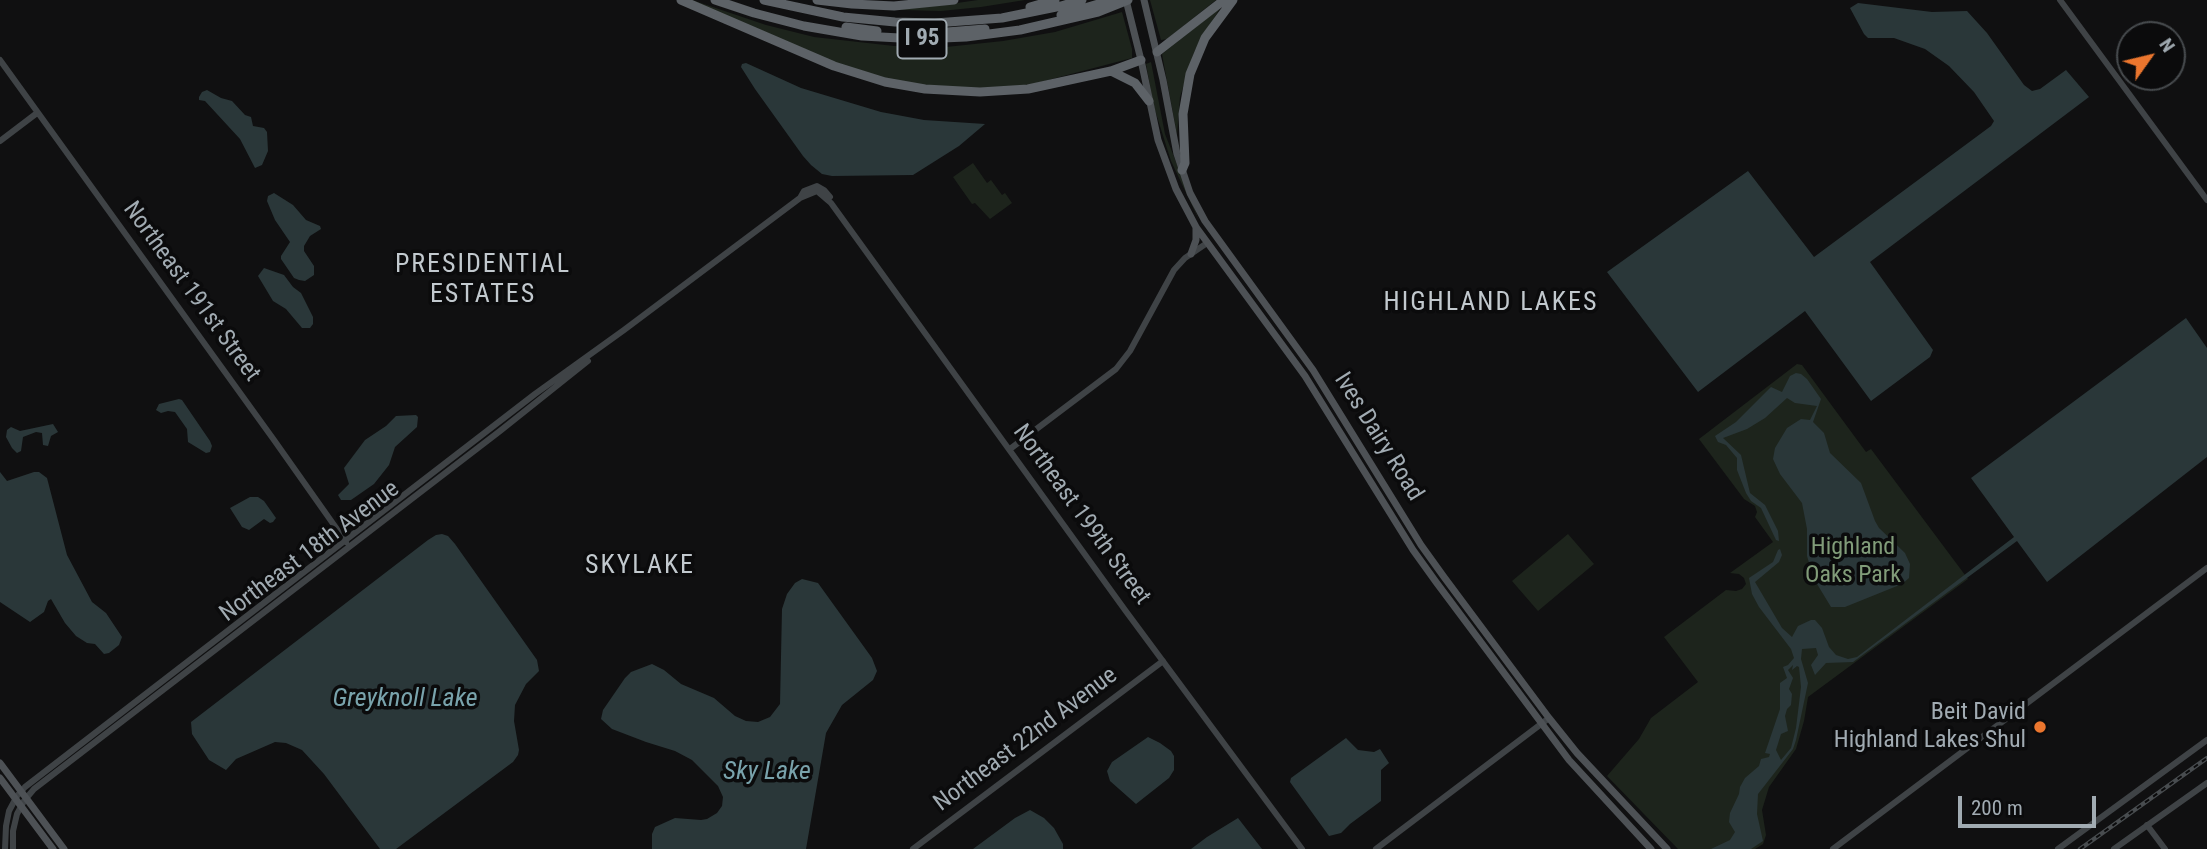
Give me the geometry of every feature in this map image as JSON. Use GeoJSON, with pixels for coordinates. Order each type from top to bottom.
{"type":"FeatureCollection","features":[{"type":"Feature","properties":{"kind":"highway"},"geometry":{"type":"LineString","coordinates":[[681,0],[834,66],[908,87],[963,92],[1044,87],[1111,71],[1141,60]]}},
{"type":"Feature","properties":{"kind":"highway","name":"I 95"},"geometry":{"type":"LineString","coordinates":[[715,0],[804,26],[862,36],[919,38],[966,37],[1020,30],[1098,12],[1127,0]]}},
{"type":"Feature","properties":{"kind":"highway"},"geometry":{"type":"LineString","coordinates":[[732,0],[826,25],[871,31],[935,33],[999,28],[1052,18],[1112,0]]}},
{"type":"Feature","properties":{"kind":"highway"},"geometry":{"type":"LineString","coordinates":[[764,0],[843,18],[935,23],[1002,18],[1082,0]]}},
{"type":"Feature","properties":{"kind":"highway","name":"I 95"},"geometry":{"type":"LineString","coordinates":[[785,0],[859,14],[916,18],[973,15],[1026,8],[1055,0]]}},
{"type":"Feature","properties":{"kind":"highway"},"geometry":{"type":"LineString","coordinates":[[817,0],[894,6],[954,0]]}},
{"type":"Feature","properties":{"kind":"highway"},"geometry":{"type":"LineString","coordinates":[[1157,52],[1224,0]]}},
{"type":"Feature","properties":{"kind":"highway"},"geometry":{"type":"LineString","coordinates":[[1182,170],[1185,163],[1183,114],[1190,74],[1213,23],[1233,0]]}},
{"type":"Feature","properties":{"kind":"highway"},"geometry":{"type":"LineString","coordinates":[[1111,71],[1135,83],[1149,101]]}},
{"type":"Feature","properties":{"kind":"main road","name":"Ives Dairy Road"},"geometry":{"type":"LineString","coordinates":[[1127,0],[1163,156],[1176,189],[1196,227],[1305,376],[1413,550],[1541,724],[1579,771],[1651,849]]}},
{"type":"Feature","properties":{"kind":"main road","name":"Ives Dairy Road"},"geometry":{"type":"LineString","coordinates":[[1144,0],[1182,170],[1194,201],[1215,236],[1313,370],[1421,544],[1549,718],[1577,753],[1667,849]]}},
{"type":"Feature","properties":{"kind":"main road"},"geometry":{"type":"LineString","coordinates":[[1141,60],[1157,52]]}},
{"type":"Feature","properties":{"kind":"main road"},"geometry":{"type":"LineString","coordinates":[[1191,254],[1196,240],[1196,227]]}},
{"type":"Feature","properties":{"kind":"main road"},"geometry":{"type":"LineString","coordinates":[[1206,243],[1215,236]]}},
{"type":"Feature","properties":{"kind":"main road"},"geometry":{"type":"LineString","coordinates":[[0,763],[64,849]]}},
{"type":"Feature","properties":{"kind":"main road"},"geometry":{"type":"LineString","coordinates":[[0,778],[52,849]]}},
{"type":"Feature","properties":{"kind":"street"},"geometry":{"type":"LineString","coordinates":[[2060,0],[2207,200]]}},
{"type":"Feature","properties":{"kind":"street","name":"Northeast 191st Street"},"geometry":{"type":"LineString","coordinates":[[0,60],[270,433],[349,547]]}},
{"type":"Feature","properties":{"kind":"street"},"geometry":{"type":"LineString","coordinates":[[0,141],[37,113]]}},
{"type":"Feature","properties":{"kind":"street","name":"Northeast 18th Avenue"},"geometry":{"type":"LineString","coordinates":[[13,849],[15,820],[23,794],[344,540],[539,391],[800,198],[817,191],[831,203]]}},
{"type":"Feature","properties":{"kind":"street","name":"Northeast 199th Street"},"geometry":{"type":"LineString","coordinates":[[831,203],[1302,849]]}},
{"type":"Feature","properties":{"kind":"street"},"geometry":{"type":"LineString","coordinates":[[1010,449],[1116,369],[1130,351],[1169,277],[1180,263],[1206,243]]}},
{"type":"Feature","properties":{"kind":"street","name":"Northeast 18th Avenue"},"geometry":{"type":"LineString","coordinates":[[15,798],[34,789],[349,547],[553,390],[624,330]]}},
{"type":"Feature","properties":{"kind":"street"},"geometry":{"type":"LineString","coordinates":[[1833,849],[2207,568]]}},
{"type":"Feature","properties":{"kind":"street","name":"Northeast 22nd Avenue"},"geometry":{"type":"LineString","coordinates":[[912,849],[1163,661]]}},
{"type":"Feature","properties":{"kind":"street"},"geometry":{"type":"LineString","coordinates":[[1376,849],[1549,718]]}},
{"type":"Feature","properties":{"kind":"street"},"geometry":{"type":"LineString","coordinates":[[2058,849],[2207,740]]}},
{"type":"Feature","properties":{"kind":"street"},"geometry":{"type":"LineString","coordinates":[[2114,849],[2207,783]]}},
{"type":"Feature","properties":{"kind":"street"},"geometry":{"type":"LineString","coordinates":[[5,849],[6,822],[15,798]]}},
{"type":"Feature","properties":{"kind":"street"},"geometry":{"type":"LineString","coordinates":[[2147,825],[2165,849]]}},
{"type":"Feature","properties":{"kind":"green space"},"geometry":{"type":"Polygon","coordinates":[[[686,0],[814,37],[894,46],[946,47],[1003,41],[1055,32],[1122,12],[1132,58],[1033,84],[995,89],[916,86],[842,68],[686,0]]]}},
{"type":"Feature","properties":{"kind":"green space"},"geometry":{"type":"Polygon","coordinates":[[[978,0],[1025,0],[941,11],[865,9],[950,4],[978,0]]]}},
{"type":"Feature","properties":{"kind":"green space"},"geometry":{"type":"Polygon","coordinates":[[[1150,0],[1216,0],[1167,39],[1161,40],[1150,0]]]}},
{"type":"Feature","properties":{"kind":"green space"},"geometry":{"type":"Polygon","coordinates":[[[1221,7],[1193,55],[1180,97],[1177,135],[1162,54],[1221,7]]]}},
{"type":"Feature","properties":{"kind":"green space"},"geometry":{"type":"Polygon","coordinates":[[[1151,62],[1165,134],[1199,220],[1171,161],[1154,107],[1146,64],[1151,62]]]}},
{"type":"Feature","properties":{"kind":"green space"},"geometry":{"type":"Polygon","coordinates":[[[973,163],[987,183],[991,180],[1012,203],[990,219],[975,203],[972,204],[953,177],[973,163]]]}},
{"type":"Feature","properties":{"kind":"green space","name":"Highland Oaks Park"},"geometry":{"type":"Polygon","coordinates":[[[1797,364],[1802,365],[1866,452],[1871,449],[1968,579],[1808,697],[1796,749],[1769,787],[1762,810],[1766,835],[1763,844],[1755,849],[1678,849],[1607,776],[1639,739],[1651,718],[1698,682],[1664,637],[1726,590],[1742,589],[1746,584],[1744,578],[1730,573],[1773,542],[1755,517],[1755,506],[1744,499],[1699,439],[1797,364]]]}},
{"type":"Feature","properties":{"kind":"green space"},"geometry":{"type":"Polygon","coordinates":[[[1568,534],[1594,564],[1538,611],[1512,581],[1568,534]]]}},
{"type":"Feature","properties":{"kind":"water"},"geometry":{"type":"Polygon","coordinates":[[[1858,3],[1932,12],[1967,11],[1987,33],[2024,85],[2032,91],[2040,89],[2066,70],[2089,97],[1870,262],[1933,350],[1930,357],[1871,401],[1805,311],[1698,392],[1607,272],[1748,171],[1814,257],[1991,126],[1994,121],[1974,92],[1949,66],[1925,49],[1894,38],[1868,38],[1850,8],[1858,3]]]}},
{"type":"Feature","properties":{"kind":"water"},"geometry":{"type":"Polygon","coordinates":[[[746,63],[801,88],[881,112],[924,120],[985,124],[959,146],[913,175],[822,174],[803,156],[755,89],[741,67],[746,63]]]}},
{"type":"Feature","properties":{"kind":"water"},"geometry":{"type":"Polygon","coordinates":[[[207,90],[232,101],[245,115],[251,117],[253,126],[264,128],[267,132],[268,151],[262,165],[255,168],[240,139],[205,101],[199,100],[202,92],[207,90]]]}},
{"type":"Feature","properties":{"kind":"water"},"geometry":{"type":"Polygon","coordinates":[[[274,193],[293,205],[306,220],[320,226],[321,229],[310,236],[304,246],[304,251],[314,266],[314,275],[305,281],[294,278],[281,259],[290,242],[275,220],[267,201],[268,196],[274,193]]]}},
{"type":"Feature","properties":{"kind":"water"},"geometry":{"type":"Polygon","coordinates":[[[264,268],[284,275],[301,293],[313,317],[310,328],[302,328],[286,309],[273,301],[258,276],[264,268]]]}},
{"type":"Feature","properties":{"kind":"water"},"geometry":{"type":"Polygon","coordinates":[[[2186,318],[2207,348],[2207,457],[2047,582],[2017,541],[1853,662],[1826,663],[1815,675],[1811,665],[1818,655],[1816,648],[1802,649],[1801,659],[1808,683],[1796,740],[1793,749],[1758,794],[1757,814],[1763,841],[1751,849],[1711,849],[1730,840],[1735,832],[1729,822],[1730,813],[1740,787],[1745,778],[1759,766],[1761,759],[1769,757],[1770,754],[1765,753],[1780,709],[1780,683],[1787,678],[1783,667],[1794,658],[1791,649],[1759,607],[1752,594],[1749,578],[1773,562],[1780,549],[1782,555],[1779,562],[1755,582],[1782,628],[1792,637],[1798,626],[1815,620],[1836,655],[1848,659],[1857,657],[2014,537],[1971,478],[2186,318]],[[1793,665],[1788,670],[1793,678],[1789,689],[1792,694],[1791,705],[1785,716],[1788,731],[1781,734],[1776,750],[1781,760],[1791,748],[1796,728],[1801,687],[1799,667],[1792,670],[1793,665]]]}},
{"type":"Feature","properties":{"kind":"water"},"geometry":{"type":"Polygon","coordinates":[[[1796,373],[1807,379],[1821,399],[1813,422],[1824,433],[1830,453],[1861,483],[1879,528],[1905,553],[1910,564],[1909,578],[1902,584],[1845,607],[1831,607],[1814,579],[1807,556],[1807,529],[1802,503],[1780,474],[1773,459],[1775,448],[1787,428],[1801,419],[1810,420],[1817,406],[1795,403],[1787,398],[1765,418],[1747,429],[1723,438],[1741,455],[1750,493],[1765,505],[1778,531],[1779,541],[1776,540],[1761,508],[1751,501],[1746,493],[1737,470],[1737,458],[1726,445],[1718,442],[1715,436],[1736,422],[1771,387],[1782,392],[1790,376],[1796,373]]]}},
{"type":"Feature","properties":{"kind":"water"},"geometry":{"type":"Polygon","coordinates":[[[179,399],[210,441],[210,452],[206,453],[188,442],[187,429],[175,412],[161,413],[156,410],[159,404],[179,399]]]}},
{"type":"Feature","properties":{"kind":"water"},"geometry":{"type":"Polygon","coordinates":[[[416,415],[417,427],[395,447],[389,465],[374,484],[351,500],[341,500],[338,495],[349,484],[344,468],[365,440],[396,416],[416,415]]]}},
{"type":"Feature","properties":{"kind":"water"},"geometry":{"type":"Polygon","coordinates":[[[53,424],[58,432],[51,436],[48,446],[43,445],[42,433],[36,432],[23,437],[21,451],[17,453],[6,437],[7,430],[11,427],[20,431],[53,424]]]}},
{"type":"Feature","properties":{"kind":"water"},"geometry":{"type":"Polygon","coordinates":[[[0,472],[7,481],[34,472],[47,478],[67,555],[92,602],[106,613],[122,637],[119,645],[109,653],[104,654],[95,644],[87,643],[76,636],[51,599],[44,612],[30,622],[0,602],[0,472]]]}},
{"type":"Feature","properties":{"kind":"water"},"geometry":{"type":"Polygon","coordinates":[[[250,497],[258,497],[264,501],[276,518],[273,522],[264,519],[249,530],[242,527],[230,508],[250,497]]]}},
{"type":"Feature","properties":{"kind":"water","name":"Greyknoll Lake"},"geometry":{"type":"Polygon","coordinates":[[[442,534],[455,544],[537,660],[539,671],[526,684],[515,705],[514,721],[519,750],[513,762],[396,849],[380,849],[324,774],[302,750],[286,743],[275,742],[236,759],[226,770],[209,760],[192,734],[191,722],[428,540],[442,534]]]}},
{"type":"Feature","properties":{"kind":"water","name":"Sky Lake"},"geometry":{"type":"Polygon","coordinates":[[[802,579],[818,583],[872,658],[877,671],[873,680],[842,705],[826,733],[806,849],[652,849],[655,827],[675,818],[707,819],[717,813],[722,806],[723,797],[718,786],[692,760],[675,751],[612,729],[601,719],[603,710],[631,672],[652,664],[681,684],[714,698],[735,716],[746,721],[758,722],[770,717],[780,704],[782,609],[787,594],[795,583],[802,579]]]}},
{"type":"Feature","properties":{"kind":"water"},"geometry":{"type":"Polygon","coordinates":[[[1148,737],[1171,751],[1174,756],[1174,770],[1169,778],[1136,804],[1110,781],[1107,771],[1112,762],[1148,737]]]}},
{"type":"Feature","properties":{"kind":"water"},"geometry":{"type":"Polygon","coordinates":[[[1346,738],[1358,750],[1374,752],[1380,749],[1389,763],[1381,770],[1381,801],[1341,833],[1329,836],[1290,782],[1291,778],[1346,738]]]}},
{"type":"Feature","properties":{"kind":"water"},"geometry":{"type":"Polygon","coordinates":[[[1030,810],[1054,828],[1063,849],[973,849],[1015,818],[1030,810]]]}},
{"type":"Feature","properties":{"kind":"water"},"geometry":{"type":"Polygon","coordinates":[[[1238,818],[1262,849],[1191,849],[1207,837],[1238,818]]]}},
{"type":"Feature","properties":{"kind":"railway"},"geometry":{"type":"LineString","coordinates":[[2080,849],[2207,758]]}},
{"type":"Feature","properties":{"kind":"place","name":"Beit David Highland Lakes Shul"},"geometry":{"type":"Point","coordinates":[2040,727]}},
{"type":"Feature","properties":{"kind":"district","name":"PRESIDENTIAL ESTATES"},"geometry":{"type":"Point","coordinates":[483,280]}},
{"type":"Feature","properties":{"kind":"district","name":"HIGHLAND LAKES"},"geometry":{"type":"Point","coordinates":[1491,303]}},
{"type":"Feature","properties":{"kind":"district","name":"SKYLAKE"},"geometry":{"type":"Point","coordinates":[640,566]}}]}
